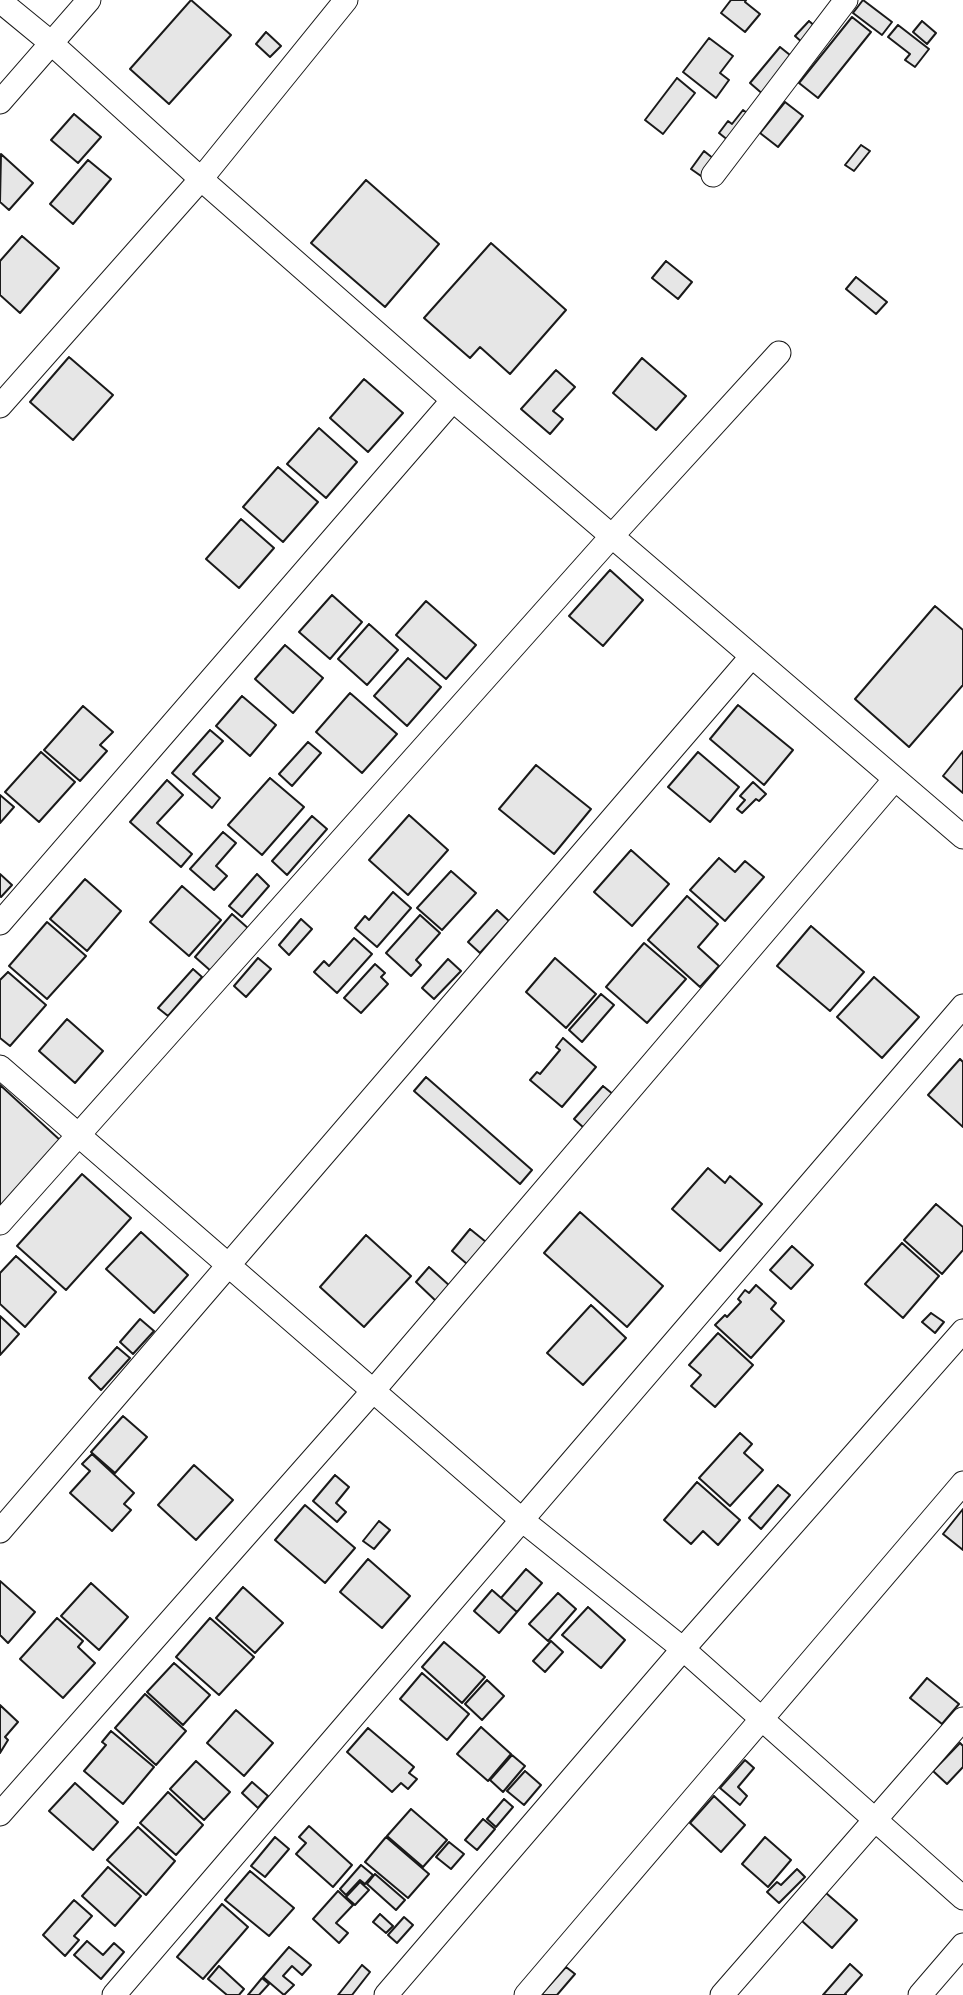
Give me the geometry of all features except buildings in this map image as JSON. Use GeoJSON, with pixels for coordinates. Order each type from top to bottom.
{"type":"FeatureCollection","features":[{"type":"Feature","properties":{"kind":"street"},"geometry":{"type":"LineString","coordinates":[[0,102],[89,0]]}},
{"type":"Feature","properties":{"kind":"street"},"geometry":{"type":"LineString","coordinates":[[0,406],[201,179],[346,0]]}},
{"type":"Feature","properties":{"kind":"street"},"geometry":{"type":"LineString","coordinates":[[713,175],[846,0]]}},
{"type":"Feature","properties":{"kind":"street"},"geometry":{"type":"LineString","coordinates":[[0,1],[50,42],[201,179],[453,400],[963,837]]}},
{"type":"Feature","properties":{"kind":"street"},"geometry":{"type":"LineString","coordinates":[[0,1223],[612,536],[779,353]]}},
{"type":"Feature","properties":{"kind":"street"},"geometry":{"type":"LineString","coordinates":[[0,923],[453,400]]}},
{"type":"Feature","properties":{"kind":"street"},"geometry":{"type":"LineString","coordinates":[[0,1531],[752,656]]}},
{"type":"Feature","properties":{"kind":"street"},"geometry":{"type":"LineString","coordinates":[[0,1814],[373,1391],[895,779]]}},
{"type":"Feature","properties":{"kind":"street"},"geometry":{"type":"LineString","coordinates":[[114,1995],[963,1006]]}},
{"type":"Feature","properties":{"kind":"street"},"geometry":{"type":"LineString","coordinates":[[0,1068],[522,1520],[683,1649],[963,1898]]}},
{"type":"Feature","properties":{"kind":"street"},"geometry":{"type":"LineString","coordinates":[[386,1995],[683,1649],[963,1331]]}},
{"type":"Feature","properties":{"kind":"street"},"geometry":{"type":"LineString","coordinates":[[526,1995],[963,1483]]}},
{"type":"Feature","properties":{"kind":"street"},"geometry":{"type":"LineString","coordinates":[[722,1995],[963,1719]]}},
{"type":"Feature","properties":{"kind":"street"},"geometry":{"type":"LineString","coordinates":[[920,1995],[963,1945]]}}]}
